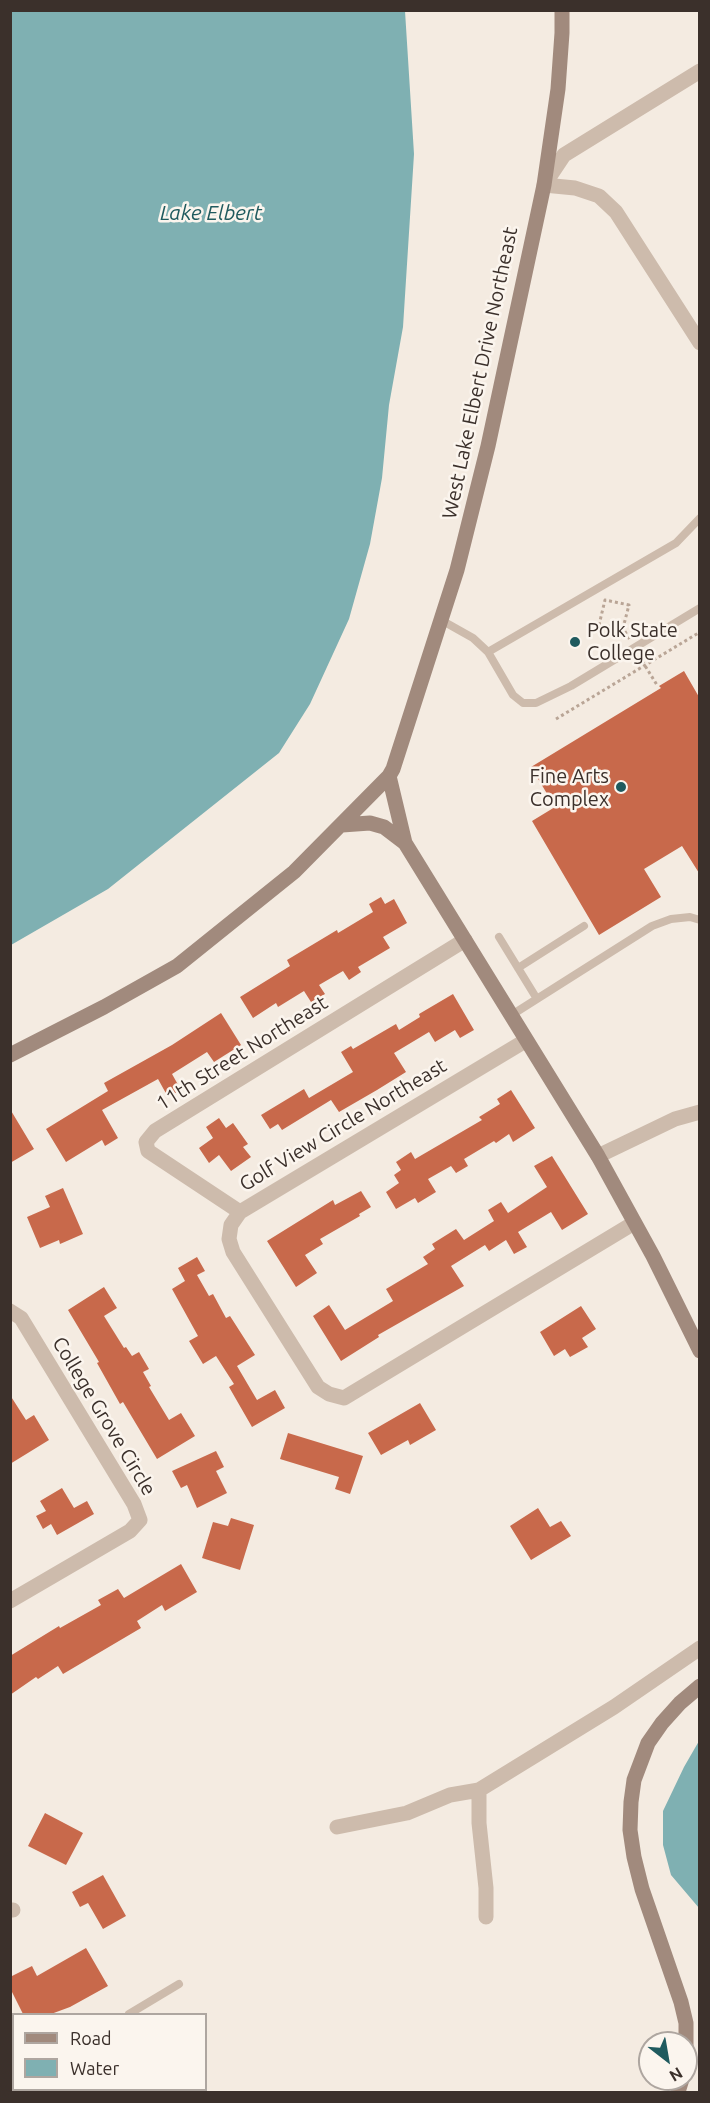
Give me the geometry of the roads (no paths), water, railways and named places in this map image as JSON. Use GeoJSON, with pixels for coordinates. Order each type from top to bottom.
{"type":"FeatureCollection","features":[{"type":"Feature","properties":{"kind":"street","name":"West Lake Elbert Drive Northeast"},"geometry":{"type":"LineString","coordinates":[[389,776],[457,570],[488,446],[544,185],[558,89],[562,10]]}},
{"type":"Feature","properties":{"kind":"street"},"geometry":{"type":"LineString","coordinates":[[699,71],[564,155],[544,185],[575,188],[599,196],[616,212],[699,343]]}},
{"type":"Feature","properties":{"kind":"street"},"geometry":{"type":"LineString","coordinates":[[10,1055],[104,1007],[177,966],[216,937],[315,853],[389,776]]}},
{"type":"Feature","properties":{"kind":"street"},"geometry":{"type":"LineString","coordinates":[[389,776],[405,843],[597,1156],[654,1256],[699,1351]]}},
{"type":"Feature","properties":{"kind":"street"},"geometry":{"type":"LineString","coordinates":[[342,825],[370,823],[384,827],[405,843]]}},
{"type":"Feature","properties":{"kind":"street","name":"11th Street Northeast"},"geometry":{"type":"LineString","coordinates":[[240,1212],[148,1151],[146,1142],[155,1131],[465,940]]}},
{"type":"Feature","properties":{"kind":"street","name":"Golf View Circle Northeast"},"geometry":{"type":"LineString","coordinates":[[525,1041],[240,1212],[231,1225],[229,1239],[233,1252],[318,1387],[329,1394],[344,1398],[634,1223]]}},
{"type":"Feature","properties":{"kind":"street"},"geometry":{"type":"LineString","coordinates":[[597,1156],[675,1119],[699,1112]]}},
{"type":"Feature","properties":{"kind":"street","name":"College Grove Circle"},"geometry":{"type":"LineString","coordinates":[[10,1311],[21,1318],[134,1504],[140,1520],[130,1531],[10,1601]]}},
{"type":"Feature","properties":{"kind":"street"},"geometry":{"type":"LineString","coordinates":[[337,1827],[407,1812],[450,1796],[479,1790],[614,1707],[699,1647]]}},
{"type":"Feature","properties":{"kind":"street"},"geometry":{"type":"LineString","coordinates":[[686,2031],[681,2002],[642,1889],[634,1857],[630,1821],[634,1780],[648,1743],[662,1723],[699,1686]]}},
{"type":"Feature","properties":{"kind":"street"},"geometry":{"type":"LineString","coordinates":[[479,1790],[479,1823],[486,1888],[486,1917]]}},
{"type":"Feature","properties":{"kind":"lane"},"geometry":{"type":"LineString","coordinates":[[488,652],[676,543],[699,518]]}},
{"type":"Feature","properties":{"kind":"lane"},"geometry":{"type":"LineString","coordinates":[[441,620],[473,638],[488,652],[513,695],[524,703],[536,703],[571,686],[699,608]]}},
{"type":"Feature","properties":{"kind":"lane"},"geometry":{"type":"LineString","coordinates":[[510,1016],[652,926],[671,919],[690,917],[699,920]]}},
{"type":"Feature","properties":{"kind":"lane"},"geometry":{"type":"LineString","coordinates":[[518,968],[584,926]]}},
{"type":"Feature","properties":{"kind":"lane"},"geometry":{"type":"LineString","coordinates":[[499,938],[537,999]]}},
{"type":"Feature","properties":{"kind":"lane"},"geometry":{"type":"LineString","coordinates":[[131,2013],[179,1984]]}},
{"type":"Feature","properties":{"kind":"water","name":"Lake Elbert"},"geometry":{"type":"Polygon","coordinates":[[[11,10],[405,11],[414,154],[403,327],[389,405],[382,478],[370,544],[349,619],[310,704],[279,753],[108,889],[11,945],[11,10]]]}},
{"type":"Feature","properties":{"kind":"water"},"geometry":{"type":"Polygon","coordinates":[[[699,1741],[699,1908],[671,1875],[663,1845],[663,1811],[699,1741]]]}},
{"type":"Feature","properties":{"kind":"place","name":"Polk State College"},"geometry":{"type":"Point","coordinates":[575,642]}},
{"type":"Feature","properties":{"kind":"place","name":"Fine Arts Complex"},"geometry":{"type":"Point","coordinates":[621,787]}}]}
